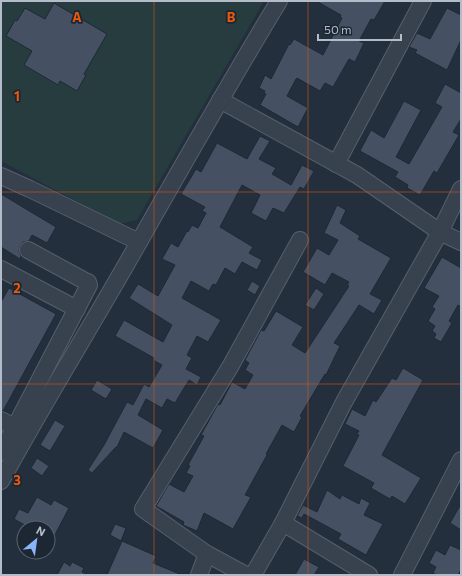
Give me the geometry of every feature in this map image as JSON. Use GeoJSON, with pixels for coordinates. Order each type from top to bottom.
{"type":"FeatureCollection","features":[{"type":"Feature","properties":{"kind":"street"},"geometry":{"type":"LineString","coordinates":[[1,481],[31,425],[139,242],[236,72],[279,1]]}},
{"type":"Feature","properties":{"kind":"street"},"geometry":{"type":"LineString","coordinates":[[336,164],[423,1]]}},
{"type":"Feature","properties":{"kind":"street"},"geometry":{"type":"LineString","coordinates":[[220,100],[357,175],[440,232],[461,242]]}},
{"type":"Feature","properties":{"kind":"street"},"geometry":{"type":"LineString","coordinates":[[1,176],[139,242]]}},
{"type":"Feature","properties":{"kind":"street"},"geometry":{"type":"LineString","coordinates":[[253,575],[283,523],[344,402],[440,232],[461,189]]}},
{"type":"Feature","properties":{"kind":"street"},"geometry":{"type":"LineString","coordinates":[[246,575],[207,554],[143,509],[230,367],[300,240]]}},
{"type":"Feature","properties":{"kind":"street"},"geometry":{"type":"LineString","coordinates":[[1,452],[89,285],[88,282],[28,250]]}},
{"type":"Feature","properties":{"kind":"street"},"geometry":{"type":"LineString","coordinates":[[1,269],[77,309]]}},
{"type":"Feature","properties":{"kind":"street"},"geometry":{"type":"LineString","coordinates":[[1,420],[15,427]]}},
{"type":"Feature","properties":{"kind":"street"},"geometry":{"type":"LineString","coordinates":[[402,575],[461,460]]}},
{"type":"Feature","properties":{"kind":"street"},"geometry":{"type":"LineString","coordinates":[[283,523],[369,575]]}},
{"type":"Feature","properties":{"kind":"street"},"geometry":{"type":"LineString","coordinates":[[199,575],[207,554]]}},
{"type":"Feature","properties":{"kind":"green space"},"geometry":{"type":"Polygon","coordinates":[[[1,1],[264,1],[137,220],[119,224],[1,161],[1,1]]]}},
{"type":"Feature","properties":{"kind":"building"},"geometry":{"type":"Polygon","coordinates":[[[316,1],[385,1],[374,20],[371,19],[359,41],[364,43],[355,62],[349,59],[333,87],[325,83],[320,91],[297,78],[296,79],[287,96],[308,108],[298,127],[260,105],[266,94],[264,93],[265,91],[259,88],[265,75],[271,79],[289,44],[290,45],[294,39],[323,55],[342,18],[340,17],[341,15],[316,1]]]}},
{"type":"Feature","properties":{"kind":"building"},"geometry":{"type":"Polygon","coordinates":[[[54,3],[107,34],[84,74],[86,75],[77,91],[60,81],[58,85],[24,65],[32,51],[6,36],[15,20],[17,21],[25,8],[45,19],[54,3]]]}},
{"type":"Feature","properties":{"kind":"building"},"geometry":{"type":"Polygon","coordinates":[[[447,8],[461,15],[461,40],[447,70],[415,53],[417,50],[409,47],[417,33],[430,39],[447,8]]]}},
{"type":"Feature","properties":{"kind":"building"},"geometry":{"type":"Polygon","coordinates":[[[445,84],[461,93],[461,119],[453,132],[459,135],[437,173],[434,171],[420,195],[407,188],[408,185],[395,177],[398,172],[360,151],[371,130],[384,138],[404,101],[421,110],[396,157],[409,164],[442,107],[435,103],[445,84]]]}},
{"type":"Feature","properties":{"kind":"building"},"geometry":{"type":"Polygon","coordinates":[[[260,136],[270,141],[259,159],[276,168],[272,174],[291,185],[302,165],[314,171],[304,189],[300,187],[284,213],[273,208],[266,221],[251,213],[260,195],[242,185],[220,227],[253,247],[249,253],[262,260],[257,270],[242,262],[235,274],[225,268],[216,285],[213,284],[209,291],[191,281],[182,298],[221,320],[208,342],[197,336],[187,355],[192,358],[186,369],[201,377],[197,385],[189,380],[175,403],[167,399],[162,408],[146,399],[138,415],[163,430],[153,448],[124,432],[117,447],[92,473],[88,470],[104,445],[127,402],[133,405],[144,384],[149,387],[162,365],[153,360],[154,358],[115,336],[124,320],[163,342],[172,325],[129,298],[138,284],[158,296],[175,265],[162,259],[171,243],[178,247],[192,225],[198,228],[206,213],[202,211],[205,207],[181,194],[196,169],[201,172],[217,143],[247,159],[260,136]]]}},
{"type":"Feature","properties":{"kind":"building"},"geometry":{"type":"Polygon","coordinates":[[[1,194],[56,227],[47,243],[32,235],[29,241],[23,242],[19,251],[21,256],[20,259],[1,247],[1,194]]]}},
{"type":"Feature","properties":{"kind":"building"},"geometry":{"type":"Polygon","coordinates":[[[337,205],[346,210],[340,223],[360,236],[358,239],[391,258],[370,294],[382,300],[374,314],[359,305],[334,343],[340,346],[326,375],[325,374],[300,416],[302,417],[294,432],[282,425],[245,495],[251,497],[233,529],[204,513],[197,531],[183,525],[184,522],[156,506],[169,484],[184,492],[193,476],[186,473],[190,466],[188,465],[204,436],[201,435],[218,404],[220,405],[232,382],[245,389],[253,375],[245,370],[249,363],[245,360],[261,330],[264,331],[276,311],[303,327],[292,345],[305,353],[349,286],[347,285],[349,282],[332,273],[325,285],[303,272],[317,248],[329,255],[338,240],[324,233],[337,205]]]}},
{"type":"Feature","properties":{"kind":"building"},"geometry":{"type":"Polygon","coordinates":[[[442,257],[461,268],[461,307],[458,305],[449,321],[452,323],[441,342],[434,338],[436,334],[432,331],[435,326],[428,321],[435,309],[432,307],[439,296],[424,288],[442,257]]]}},
{"type":"Feature","properties":{"kind":"building"},"geometry":{"type":"Polygon","coordinates":[[[252,281],[260,286],[255,295],[247,290],[252,281]]]}},
{"type":"Feature","properties":{"kind":"building"},"geometry":{"type":"Polygon","coordinates":[[[9,288],[56,314],[3,411],[1,411],[1,302],[9,288]]]}},
{"type":"Feature","properties":{"kind":"building"},"geometry":{"type":"Polygon","coordinates":[[[316,288],[324,294],[314,310],[305,305],[316,288]]]}},
{"type":"Feature","properties":{"kind":"building"},"geometry":{"type":"Polygon","coordinates":[[[403,368],[423,380],[382,455],[421,478],[405,504],[392,496],[390,499],[371,488],[374,483],[343,466],[359,435],[357,434],[359,431],[345,424],[352,409],[365,416],[373,400],[376,402],[392,378],[396,380],[403,368]]]}},
{"type":"Feature","properties":{"kind":"building"},"geometry":{"type":"Polygon","coordinates":[[[97,380],[112,389],[106,399],[91,390],[97,380]]]}},
{"type":"Feature","properties":{"kind":"building"},"geometry":{"type":"Polygon","coordinates":[[[55,420],[65,426],[50,451],[40,445],[55,420]]]}},
{"type":"Feature","properties":{"kind":"building"},"geometry":{"type":"Polygon","coordinates":[[[37,458],[49,466],[42,476],[31,468],[37,458]]]}},
{"type":"Feature","properties":{"kind":"building"},"geometry":{"type":"Polygon","coordinates":[[[327,490],[340,499],[342,495],[359,504],[361,498],[370,503],[364,515],[383,524],[366,555],[338,539],[341,534],[304,514],[302,518],[297,516],[303,505],[317,512],[327,490]]]}},
{"type":"Feature","properties":{"kind":"building"},"geometry":{"type":"Polygon","coordinates":[[[37,497],[51,505],[54,500],[69,508],[56,533],[56,520],[14,519],[19,509],[28,513],[37,497]]]}},
{"type":"Feature","properties":{"kind":"building"},"geometry":{"type":"Polygon","coordinates":[[[461,504],[461,530],[450,523],[461,504]]]}},
{"type":"Feature","properties":{"kind":"building"},"geometry":{"type":"Polygon","coordinates":[[[115,524],[126,528],[121,541],[110,535],[115,524]]]}},
{"type":"Feature","properties":{"kind":"building"},"geometry":{"type":"Polygon","coordinates":[[[122,541],[156,556],[153,563],[182,575],[107,575],[122,541]]]}},
{"type":"Feature","properties":{"kind":"building"},"geometry":{"type":"Polygon","coordinates":[[[450,545],[461,550],[461,570],[458,575],[437,575],[433,573],[436,567],[429,563],[436,550],[445,555],[450,545]]]}},
{"type":"Feature","properties":{"kind":"building"},"geometry":{"type":"Polygon","coordinates":[[[304,559],[319,567],[314,575],[295,575],[304,559]]]}},
{"type":"Feature","properties":{"kind":"building"},"geometry":{"type":"Polygon","coordinates":[[[64,562],[70,566],[72,562],[84,568],[82,572],[88,575],[57,575],[64,562]]]}}]}
